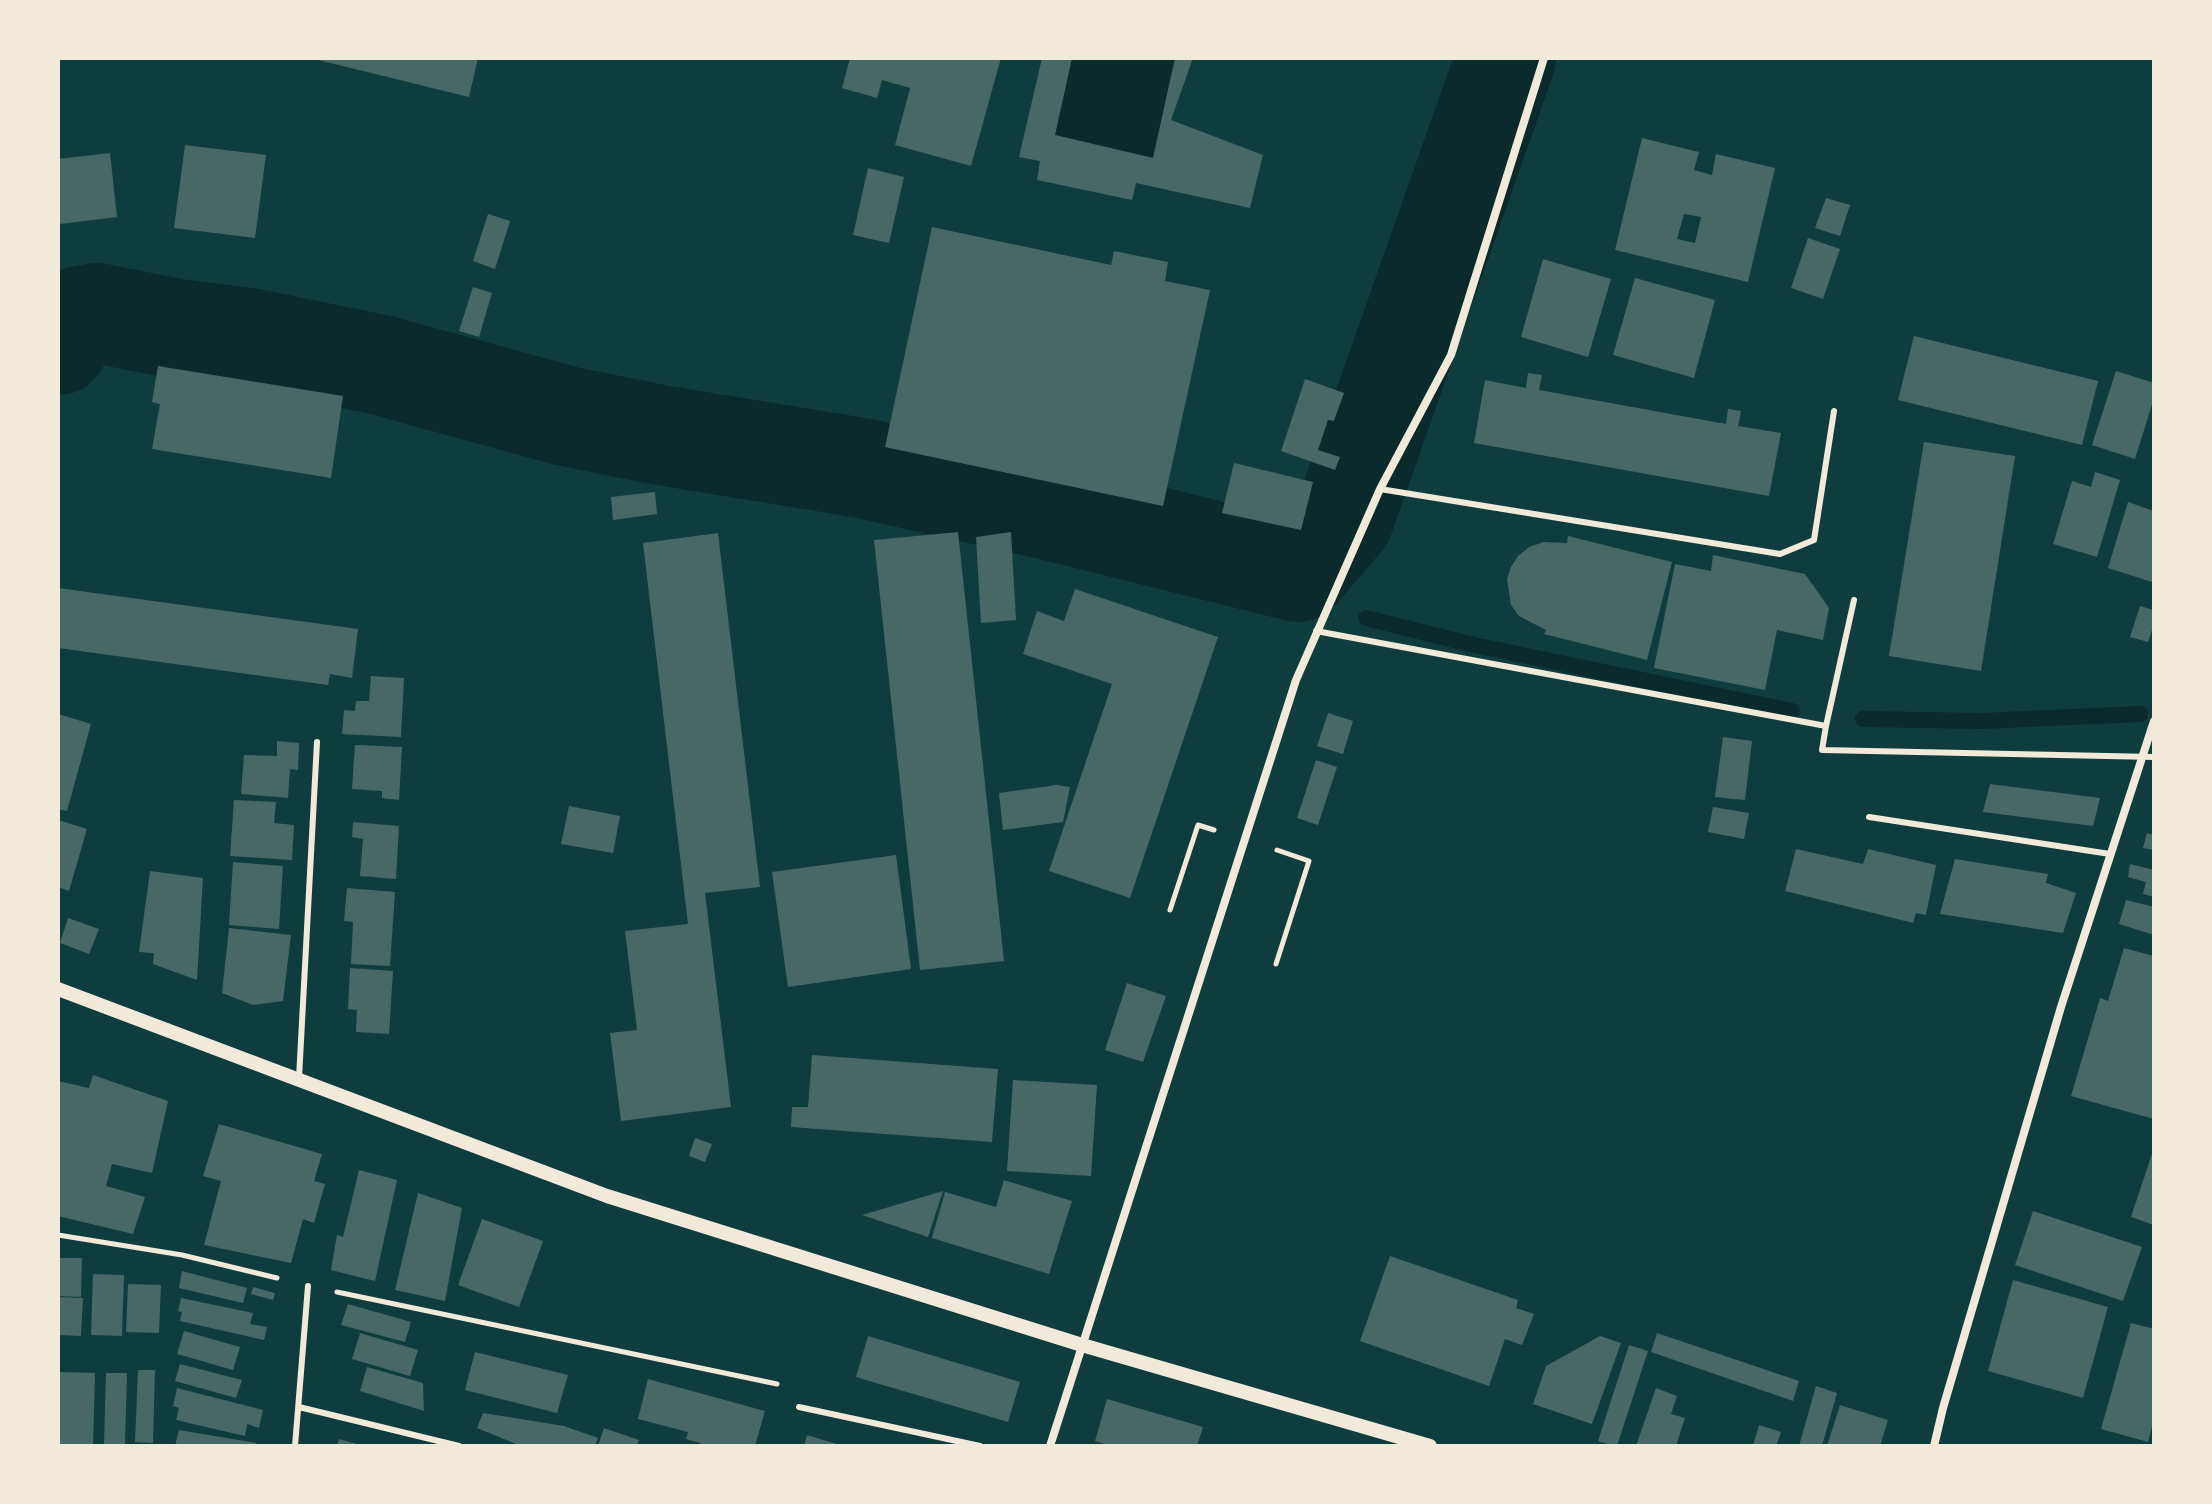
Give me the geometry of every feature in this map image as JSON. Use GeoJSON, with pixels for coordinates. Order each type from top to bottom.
{"type":"FeatureCollection","features":[{"type":"Feature","properties":{"kind":"street"},"geometry":{"type":"LineString","coordinates":[[1050,1446],[1296,680],[1380,489],[1451,355],[1544,58]]}},
{"type":"Feature","properties":{"kind":"street"},"geometry":{"type":"LineString","coordinates":[[1934,1446],[2061,1007],[2154,721]]}},
{"type":"Feature","properties":{"kind":"street"},"geometry":{"type":"LineString","coordinates":[[58,989],[607,1196],[1082,1345],[1430,1446]]}},
{"type":"Feature","properties":{"kind":"lane"},"geometry":{"type":"LineString","coordinates":[[1380,489],[1780,554],[1814,540],[1834,411]]}},
{"type":"Feature","properties":{"kind":"lane"},"geometry":{"type":"LineString","coordinates":[[1854,600],[1822,750],[2154,757]]}},
{"type":"Feature","properties":{"kind":"lane"},"geometry":{"type":"LineString","coordinates":[[1316,631],[1826,726]]}},
{"type":"Feature","properties":{"kind":"lane"},"geometry":{"type":"LineString","coordinates":[[299,1079],[317,742]]}},
{"type":"Feature","properties":{"kind":"lane"},"geometry":{"type":"LineString","coordinates":[[1869,817],[2110,854]]}},
{"type":"Feature","properties":{"kind":"lane"},"geometry":{"type":"LineString","coordinates":[[295,1446],[308,1286]]}},
{"type":"Feature","properties":{"kind":"lane"},"geometry":{"type":"LineString","coordinates":[[299,1407],[459,1446]]}},
{"type":"Feature","properties":{"kind":"lane"},"geometry":{"type":"LineString","coordinates":[[799,1407],[980,1446]]}},
{"type":"Feature","properties":{"kind":"path"},"geometry":{"type":"LineString","coordinates":[[58,1235],[182,1255],[308,1286],[783,1385],[799,1407]]}},
{"type":"Feature","properties":{"kind":"water"},"geometry":{"type":"Polygon","coordinates":[[[1072,58],[1175,58],[1153,158],[1055,135],[1072,58]]]}},
{"type":"Feature","properties":{"kind":"building"},"geometry":{"type":"Polygon","coordinates":[[[310,58],[478,58],[469,97],[310,58]]]}},
{"type":"Feature","properties":{"kind":"building"},"geometry":{"type":"Polygon","coordinates":[[[850,58],[1001,58],[971,166],[895,145],[910,88],[882,80],[877,98],[842,88],[850,58]]]}},
{"type":"Feature","properties":{"kind":"building"},"geometry":{"type":"Polygon","coordinates":[[[1042,58],[1072,58],[1055,135],[1153,158],[1175,58],[1193,58],[1171,120],[1263,155],[1250,208],[1136,183],[1132,200],[1037,180],[1040,161],[1019,157],[1042,58]]]}},
{"type":"Feature","properties":{"kind":"building"},"geometry":{"type":"Polygon","coordinates":[[[1642,138],[1699,152],[1694,170],[1712,175],[1716,154],[1775,168],[1748,282],[1615,250],[1642,138]],[[1684,214],[1677,239],[1695,243],[1701,217],[1684,214]]]}},
{"type":"Feature","properties":{"kind":"building"},"geometry":{"type":"Polygon","coordinates":[[[185,145],[266,155],[255,238],[174,228],[185,145]]]}},
{"type":"Feature","properties":{"kind":"building"},"geometry":{"type":"Polygon","coordinates":[[[110,153],[117,217],[60,224],[58,159],[110,153]]]}},
{"type":"Feature","properties":{"kind":"building"},"geometry":{"type":"Polygon","coordinates":[[[868,168],[904,177],[889,243],[853,235],[868,168]]]}},
{"type":"Feature","properties":{"kind":"building"},"geometry":{"type":"Polygon","coordinates":[[[1826,198],[1850,205],[1840,236],[1815,228],[1826,198]]]}},
{"type":"Feature","properties":{"kind":"building"},"geometry":{"type":"Polygon","coordinates":[[[488,214],[510,221],[495,269],[473,261],[488,214]]]}},
{"type":"Feature","properties":{"kind":"building"},"geometry":{"type":"Polygon","coordinates":[[[932,227],[1111,265],[1114,251],[1168,262],[1165,281],[1210,290],[1163,506],[885,447],[932,227]]]}},
{"type":"Feature","properties":{"kind":"building"},"geometry":{"type":"Polygon","coordinates":[[[1808,238],[1840,249],[1823,299],[1791,288],[1808,238]]]}},
{"type":"Feature","properties":{"kind":"building"},"geometry":{"type":"Polygon","coordinates":[[[1543,259],[1611,279],[1588,357],[1521,337],[1543,259]]]}},
{"type":"Feature","properties":{"kind":"building"},"geometry":{"type":"Polygon","coordinates":[[[1635,278],[1715,300],[1694,378],[1613,355],[1635,278]]]}},
{"type":"Feature","properties":{"kind":"building"},"geometry":{"type":"Polygon","coordinates":[[[473,287],[492,293],[479,337],[459,331],[473,287]]]}},
{"type":"Feature","properties":{"kind":"building"},"geometry":{"type":"Polygon","coordinates":[[[1914,336],[2098,381],[2082,445],[1898,400],[1914,336]]]}},
{"type":"Feature","properties":{"kind":"building"},"geometry":{"type":"Polygon","coordinates":[[[158,366],[343,396],[331,478],[152,449],[160,404],[152,402],[158,366]]]}},
{"type":"Feature","properties":{"kind":"building"},"geometry":{"type":"Polygon","coordinates":[[[2116,371],[2154,383],[2154,398],[2135,459],[2092,445],[2116,371]]]}},
{"type":"Feature","properties":{"kind":"building"},"geometry":{"type":"Polygon","coordinates":[[[1528,373],[1542,375],[1539,390],[1726,424],[1728,409],[1741,411],[1738,426],[1781,433],[1769,496],[1474,443],[1485,380],[1526,388],[1528,373]]]}},
{"type":"Feature","properties":{"kind":"building"},"geometry":{"type":"Polygon","coordinates":[[[1305,379],[1344,393],[1334,421],[1328,420],[1318,450],[1340,457],[1335,470],[1281,451],[1305,379]]]}},
{"type":"Feature","properties":{"kind":"building"},"geometry":{"type":"Polygon","coordinates":[[[1924,442],[2015,456],[1981,671],[1889,656],[1924,442]]]}},
{"type":"Feature","properties":{"kind":"building"},"geometry":{"type":"Polygon","coordinates":[[[1234,463],[1313,482],[1301,530],[1222,513],[1234,463]]]}},
{"type":"Feature","properties":{"kind":"building"},"geometry":{"type":"Polygon","coordinates":[[[2095,472],[2120,480],[2097,557],[2053,544],[2072,481],[2091,487],[2095,472]]]}},
{"type":"Feature","properties":{"kind":"building"},"geometry":{"type":"Polygon","coordinates":[[[655,492],[657,514],[613,520],[611,497],[655,492]]]}},
{"type":"Feature","properties":{"kind":"building"},"geometry":{"type":"Polygon","coordinates":[[[2128,502],[2154,511],[2152,582],[2108,568],[2128,502]]]}},
{"type":"Feature","properties":{"kind":"building"},"geometry":{"type":"Polygon","coordinates":[[[958,532],[1004,961],[920,970],[874,540],[958,532]]]}},
{"type":"Feature","properties":{"kind":"building"},"geometry":{"type":"Polygon","coordinates":[[[1011,532],[1016,620],[981,623],[976,537],[1011,532]]]}},
{"type":"Feature","properties":{"kind":"building"},"geometry":{"type":"Polygon","coordinates":[[[718,533],[760,887],[705,893],[731,1107],[621,1121],[610,1033],[637,1030],[625,931],[688,924],[643,543],[718,533]]]}},
{"type":"Feature","properties":{"kind":"building"},"geometry":{"type":"Polygon","coordinates":[[[1568,536],[1672,562],[1647,660],[1544,634],[1546,630],[1519,616],[1511,605],[1507,579],[1518,556],[1529,547],[1544,542],[1567,543],[1568,536]]]}},
{"type":"Feature","properties":{"kind":"building"},"geometry":{"type":"Polygon","coordinates":[[[1713,555],[1805,574],[1829,608],[1823,640],[1777,630],[1765,690],[1654,668],[1675,564],[1711,571],[1713,555]]]}},
{"type":"Feature","properties":{"kind":"building"},"geometry":{"type":"Polygon","coordinates":[[[58,588],[358,629],[352,678],[330,674],[328,685],[58,648],[58,588]]]}},
{"type":"Feature","properties":{"kind":"building"},"geometry":{"type":"Polygon","coordinates":[[[1075,589],[1218,637],[1130,898],[1049,871],[1112,684],[1023,654],[1037,611],[1064,621],[1075,589]]]}},
{"type":"Feature","properties":{"kind":"building"},"geometry":{"type":"Polygon","coordinates":[[[2140,606],[2154,610],[2154,624],[2148,642],[2130,637],[2140,606]]]}},
{"type":"Feature","properties":{"kind":"building"},"geometry":{"type":"Polygon","coordinates":[[[371,676],[404,678],[401,737],[342,734],[344,710],[355,711],[356,701],[369,701],[371,676]]]}},
{"type":"Feature","properties":{"kind":"building"},"geometry":{"type":"Polygon","coordinates":[[[1328,713],[1353,721],[1343,754],[1317,746],[1328,713]]]}},
{"type":"Feature","properties":{"kind":"building"},"geometry":{"type":"Polygon","coordinates":[[[58,714],[91,724],[67,811],[58,809],[58,714]]]}},
{"type":"Feature","properties":{"kind":"building"},"geometry":{"type":"Polygon","coordinates":[[[1723,737],[1752,741],[1745,800],[1715,797],[1723,737]]]}},
{"type":"Feature","properties":{"kind":"building"},"geometry":{"type":"Polygon","coordinates":[[[277,741],[299,743],[298,770],[290,769],[288,798],[241,794],[244,755],[277,756],[277,741]]]}},
{"type":"Feature","properties":{"kind":"building"},"geometry":{"type":"Polygon","coordinates":[[[355,745],[402,747],[399,800],[382,798],[382,791],[352,789],[355,745]]]}},
{"type":"Feature","properties":{"kind":"building"},"geometry":{"type":"Polygon","coordinates":[[[1316,760],[1337,767],[1318,825],[1297,818],[1316,760]]]}},
{"type":"Feature","properties":{"kind":"building"},"geometry":{"type":"Polygon","coordinates":[[[1990,784],[2100,798],[2093,826],[1983,812],[1990,784]]]}},
{"type":"Feature","properties":{"kind":"building"},"geometry":{"type":"Polygon","coordinates":[[[1057,785],[1070,787],[1063,822],[1003,830],[999,793],[1057,785]]]}},
{"type":"Feature","properties":{"kind":"building"},"geometry":{"type":"Polygon","coordinates":[[[234,800],[276,802],[274,823],[294,825],[292,860],[230,856],[234,800]]]}},
{"type":"Feature","properties":{"kind":"building"},"geometry":{"type":"Polygon","coordinates":[[[569,806],[620,816],[613,853],[561,844],[569,806]]]}},
{"type":"Feature","properties":{"kind":"building"},"geometry":{"type":"Polygon","coordinates":[[[1713,807],[1749,813],[1744,839],[1708,832],[1713,807]]]}},
{"type":"Feature","properties":{"kind":"building"},"geometry":{"type":"Polygon","coordinates":[[[58,820],[87,829],[69,891],[58,887],[58,820]]]}},
{"type":"Feature","properties":{"kind":"building"},"geometry":{"type":"Polygon","coordinates":[[[353,822],[399,826],[396,879],[360,876],[363,839],[352,837],[353,822]]]}},
{"type":"Feature","properties":{"kind":"building"},"geometry":{"type":"Polygon","coordinates":[[[2147,833],[2154,835],[2154,850],[2143,848],[2147,833]]]}},
{"type":"Feature","properties":{"kind":"building"},"geometry":{"type":"Polygon","coordinates":[[[1796,849],[1863,864],[1868,849],[1936,865],[1926,915],[1916,913],[1913,923],[1785,891],[1796,849]]]}},
{"type":"Feature","properties":{"kind":"building"},"geometry":{"type":"Polygon","coordinates":[[[896,855],[911,969],[788,987],[772,872],[896,855]]]}},
{"type":"Feature","properties":{"kind":"building"},"geometry":{"type":"Polygon","coordinates":[[[1955,859],[2048,874],[2046,883],[2076,893],[2063,933],[1940,914],[1955,859]]]}},
{"type":"Feature","properties":{"kind":"building"},"geometry":{"type":"Polygon","coordinates":[[[233,862],[283,866],[279,929],[229,925],[233,862]]]}},
{"type":"Feature","properties":{"kind":"building"},"geometry":{"type":"Polygon","coordinates":[[[2130,864],[2154,870],[2154,897],[2143,894],[2146,882],[2128,877],[2130,864]]]}},
{"type":"Feature","properties":{"kind":"building"},"geometry":{"type":"Polygon","coordinates":[[[150,871],[203,878],[197,980],[153,964],[154,953],[139,952],[150,871]]]}},
{"type":"Feature","properties":{"kind":"building"},"geometry":{"type":"Polygon","coordinates":[[[347,888],[395,892],[390,966],[351,964],[353,922],[344,921],[347,888]]]}},
{"type":"Feature","properties":{"kind":"building"},"geometry":{"type":"Polygon","coordinates":[[[2126,900],[2154,907],[2154,935],[2119,924],[2126,900]]]}},
{"type":"Feature","properties":{"kind":"building"},"geometry":{"type":"Polygon","coordinates":[[[68,918],[99,929],[89,954],[60,943],[68,918]]]}},
{"type":"Feature","properties":{"kind":"building"},"geometry":{"type":"Polygon","coordinates":[[[229,928],[291,935],[283,1001],[253,1005],[222,993],[229,928]]]}},
{"type":"Feature","properties":{"kind":"building"},"geometry":{"type":"Polygon","coordinates":[[[2124,948],[2154,956],[2154,1119],[2071,1096],[2100,998],[2108,1001],[2124,948]]]}},
{"type":"Feature","properties":{"kind":"building"},"geometry":{"type":"Polygon","coordinates":[[[350,968],[393,971],[389,1034],[356,1032],[357,1010],[348,1009],[350,968]]]}},
{"type":"Feature","properties":{"kind":"building"},"geometry":{"type":"Polygon","coordinates":[[[1127,983],[1166,996],[1143,1062],[1105,1050],[1127,983]]]}},
{"type":"Feature","properties":{"kind":"building"},"geometry":{"type":"Polygon","coordinates":[[[812,1055],[998,1069],[992,1142],[791,1127],[792,1107],[808,1107],[812,1055]]]}},
{"type":"Feature","properties":{"kind":"building"},"geometry":{"type":"Polygon","coordinates":[[[93,1075],[168,1101],[152,1173],[112,1164],[106,1186],[145,1197],[133,1234],[58,1216],[58,1081],[89,1088],[93,1075]]]}},
{"type":"Feature","properties":{"kind":"building"},"geometry":{"type":"Polygon","coordinates":[[[1013,1080],[1097,1085],[1091,1176],[1007,1171],[1013,1080]]]}},
{"type":"Feature","properties":{"kind":"building"},"geometry":{"type":"Polygon","coordinates":[[[219,1124],[322,1154],[314,1181],[325,1184],[314,1223],[303,1219],[291,1263],[204,1245],[221,1181],[203,1176],[219,1124]]]}},
{"type":"Feature","properties":{"kind":"building"},"geometry":{"type":"Polygon","coordinates":[[[695,1138],[712,1144],[705,1162],[689,1156],[695,1138]]]}},
{"type":"Feature","properties":{"kind":"building"},"geometry":{"type":"Polygon","coordinates":[[[2154,1148],[2154,1225],[2131,1217],[2154,1148]]]}},
{"type":"Feature","properties":{"kind":"building"},"geometry":{"type":"Polygon","coordinates":[[[359,1170],[397,1180],[375,1281],[331,1270],[337,1235],[343,1237],[359,1170]]]}},
{"type":"Feature","properties":{"kind":"building"},"geometry":{"type":"Polygon","coordinates":[[[1004,1180],[1072,1201],[1049,1274],[932,1238],[945,1192],[996,1207],[1004,1180]]]}},
{"type":"Feature","properties":{"kind":"building"},"geometry":{"type":"Polygon","coordinates":[[[943,1191],[928,1237],[862,1215],[943,1191]]]}},
{"type":"Feature","properties":{"kind":"building"},"geometry":{"type":"Polygon","coordinates":[[[418,1193],[462,1208],[445,1301],[395,1290],[418,1193]]]}},
{"type":"Feature","properties":{"kind":"building"},"geometry":{"type":"Polygon","coordinates":[[[2033,1211],[2142,1247],[2123,1301],[2015,1265],[2033,1211]]]}},
{"type":"Feature","properties":{"kind":"building"},"geometry":{"type":"Polygon","coordinates":[[[482,1219],[543,1241],[519,1307],[458,1285],[482,1219]]]}},
{"type":"Feature","properties":{"kind":"building"},"geometry":{"type":"Polygon","coordinates":[[[1390,1256],[1518,1300],[1516,1308],[1534,1314],[1522,1345],[1505,1339],[1489,1386],[1360,1341],[1390,1256]]]}},
{"type":"Feature","properties":{"kind":"building"},"geometry":{"type":"Polygon","coordinates":[[[58,1258],[82,1258],[81,1297],[58,1296],[58,1258]]]}},
{"type":"Feature","properties":{"kind":"building"},"geometry":{"type":"Polygon","coordinates":[[[182,1271],[247,1288],[243,1303],[179,1288],[182,1271]]]}},
{"type":"Feature","properties":{"kind":"building"},"geometry":{"type":"Polygon","coordinates":[[[93,1274],[124,1275],[122,1336],[91,1335],[93,1274]]]}},
{"type":"Feature","properties":{"kind":"building"},"geometry":{"type":"Polygon","coordinates":[[[2013,1280],[2108,1307],[2083,1398],[1988,1371],[2013,1280]]]}},
{"type":"Feature","properties":{"kind":"building"},"geometry":{"type":"Polygon","coordinates":[[[128,1284],[161,1285],[159,1333],[126,1332],[128,1284]]]}},
{"type":"Feature","properties":{"kind":"building"},"geometry":{"type":"Polygon","coordinates":[[[253,1287],[275,1293],[273,1300],[251,1294],[253,1287]]]}},
{"type":"Feature","properties":{"kind":"building"},"geometry":{"type":"Polygon","coordinates":[[[58,1297],[83,1298],[81,1336],[58,1335],[58,1297]]]}},
{"type":"Feature","properties":{"kind":"building"},"geometry":{"type":"Polygon","coordinates":[[[181,1298],[253,1313],[250,1324],[267,1327],[264,1340],[180,1321],[182,1312],[178,1311],[181,1298]]]}},
{"type":"Feature","properties":{"kind":"building"},"geometry":{"type":"Polygon","coordinates":[[[348,1304],[411,1322],[405,1342],[341,1325],[348,1304]]]}},
{"type":"Feature","properties":{"kind":"building"},"geometry":{"type":"Polygon","coordinates":[[[2131,1323],[2154,1329],[2154,1419],[2148,1442],[2101,1429],[2131,1323]]]}},
{"type":"Feature","properties":{"kind":"building"},"geometry":{"type":"Polygon","coordinates":[[[184,1331],[240,1347],[233,1370],[177,1354],[184,1331]]]}},
{"type":"Feature","properties":{"kind":"building"},"geometry":{"type":"Polygon","coordinates":[[[360,1333],[418,1350],[410,1376],[352,1359],[360,1333]]]}},
{"type":"Feature","properties":{"kind":"building"},"geometry":{"type":"Polygon","coordinates":[[[1657,1333],[1799,1381],[1793,1401],[1651,1352],[1657,1333]]]}},
{"type":"Feature","properties":{"kind":"building"},"geometry":{"type":"Polygon","coordinates":[[[868,1336],[1020,1382],[1008,1422],[856,1377],[868,1336]]]}},
{"type":"Feature","properties":{"kind":"building"},"geometry":{"type":"Polygon","coordinates":[[[1600,1336],[1621,1343],[1592,1424],[1533,1404],[1546,1366],[1600,1336]]]}},
{"type":"Feature","properties":{"kind":"building"},"geometry":{"type":"Polygon","coordinates":[[[1629,1345],[1648,1351],[1617,1446],[1614,1446],[1598,1441],[1629,1345]]]}},
{"type":"Feature","properties":{"kind":"building"},"geometry":{"type":"Polygon","coordinates":[[[475,1352],[568,1375],[557,1413],[465,1390],[475,1352]]]}},
{"type":"Feature","properties":{"kind":"building"},"geometry":{"type":"Polygon","coordinates":[[[180,1364],[242,1380],[236,1398],[175,1381],[180,1364]]]}},
{"type":"Feature","properties":{"kind":"building"},"geometry":{"type":"Polygon","coordinates":[[[367,1367],[423,1383],[424,1411],[360,1391],[367,1367]]]}},
{"type":"Feature","properties":{"kind":"building"},"geometry":{"type":"Polygon","coordinates":[[[138,1370],[155,1370],[153,1443],[135,1442],[138,1370]]]}},
{"type":"Feature","properties":{"kind":"building"},"geometry":{"type":"Polygon","coordinates":[[[58,1372],[95,1373],[93,1446],[58,1446],[58,1372]]]}},
{"type":"Feature","properties":{"kind":"building"},"geometry":{"type":"Polygon","coordinates":[[[106,1373],[127,1373],[125,1444],[104,1444],[106,1373]]]}},
{"type":"Feature","properties":{"kind":"building"},"geometry":{"type":"Polygon","coordinates":[[[648,1379],[765,1411],[755,1446],[700,1446],[700,1443],[686,1439],[688,1432],[638,1419],[648,1379]]]}},
{"type":"Feature","properties":{"kind":"building"},"geometry":{"type":"Polygon","coordinates":[[[1816,1386],[1837,1393],[1822,1446],[1799,1446],[1816,1386]]]}},
{"type":"Feature","properties":{"kind":"building"},"geometry":{"type":"Polygon","coordinates":[[[177,1388],[263,1410],[259,1428],[247,1424],[245,1436],[176,1420],[179,1408],[173,1406],[177,1388]]]}},
{"type":"Feature","properties":{"kind":"building"},"geometry":{"type":"Polygon","coordinates":[[[1656,1388],[1677,1396],[1671,1414],[1685,1418],[1676,1446],[1636,1446],[1656,1388]]]}},
{"type":"Feature","properties":{"kind":"building"},"geometry":{"type":"Polygon","coordinates":[[[1107,1399],[1203,1427],[1197,1446],[1111,1446],[1095,1441],[1107,1399]]]}},
{"type":"Feature","properties":{"kind":"building"},"geometry":{"type":"Polygon","coordinates":[[[1840,1405],[1888,1420],[1880,1446],[1827,1446],[1840,1405]]]}},
{"type":"Feature","properties":{"kind":"building"},"geometry":{"type":"Polygon","coordinates":[[[483,1413],[564,1426],[598,1438],[595,1446],[521,1446],[477,1428],[483,1413]]]}},
{"type":"Feature","properties":{"kind":"building"},"geometry":{"type":"Polygon","coordinates":[[[1759,1425],[1781,1432],[1776,1446],[1753,1446],[1759,1425]]]}},
{"type":"Feature","properties":{"kind":"building"},"geometry":{"type":"Polygon","coordinates":[[[604,1428],[639,1440],[637,1446],[598,1446],[604,1428]]]}},
{"type":"Feature","properties":{"kind":"building"},"geometry":{"type":"Polygon","coordinates":[[[179,1430],[256,1443],[255,1446],[175,1446],[179,1430]]]}},
{"type":"Feature","properties":{"kind":"building"},"geometry":{"type":"Polygon","coordinates":[[[807,1435],[840,1445],[840,1446],[804,1446],[807,1435]]]}},
{"type":"Feature","properties":{"kind":"building"},"geometry":{"type":"Polygon","coordinates":[[[339,1439],[360,1445],[337,1446],[339,1439]]]}},
{"type":"Feature","properties":{"kind":"waterway"},"geometry":{"type":"LineString","coordinates":[[58,345],[68,325],[79,316],[97,313],[172,328],[249,338],[381,365],[566,416],[660,435],[862,468],[1045,509],[1298,572],[1344,518],[1506,58]]}},
{"type":"Feature","properties":{"kind":"waterway"},"geometry":{"type":"LineString","coordinates":[[1298,572],[1315,583]]}},
{"type":"Feature","properties":{"kind":"waterway"},"geometry":{"type":"LineString","coordinates":[[1366,618],[1474,645],[1792,711]]}},
{"type":"Feature","properties":{"kind":"waterway"},"geometry":{"type":"LineString","coordinates":[[1863,719],[1982,721],[2140,714]]}}]}
